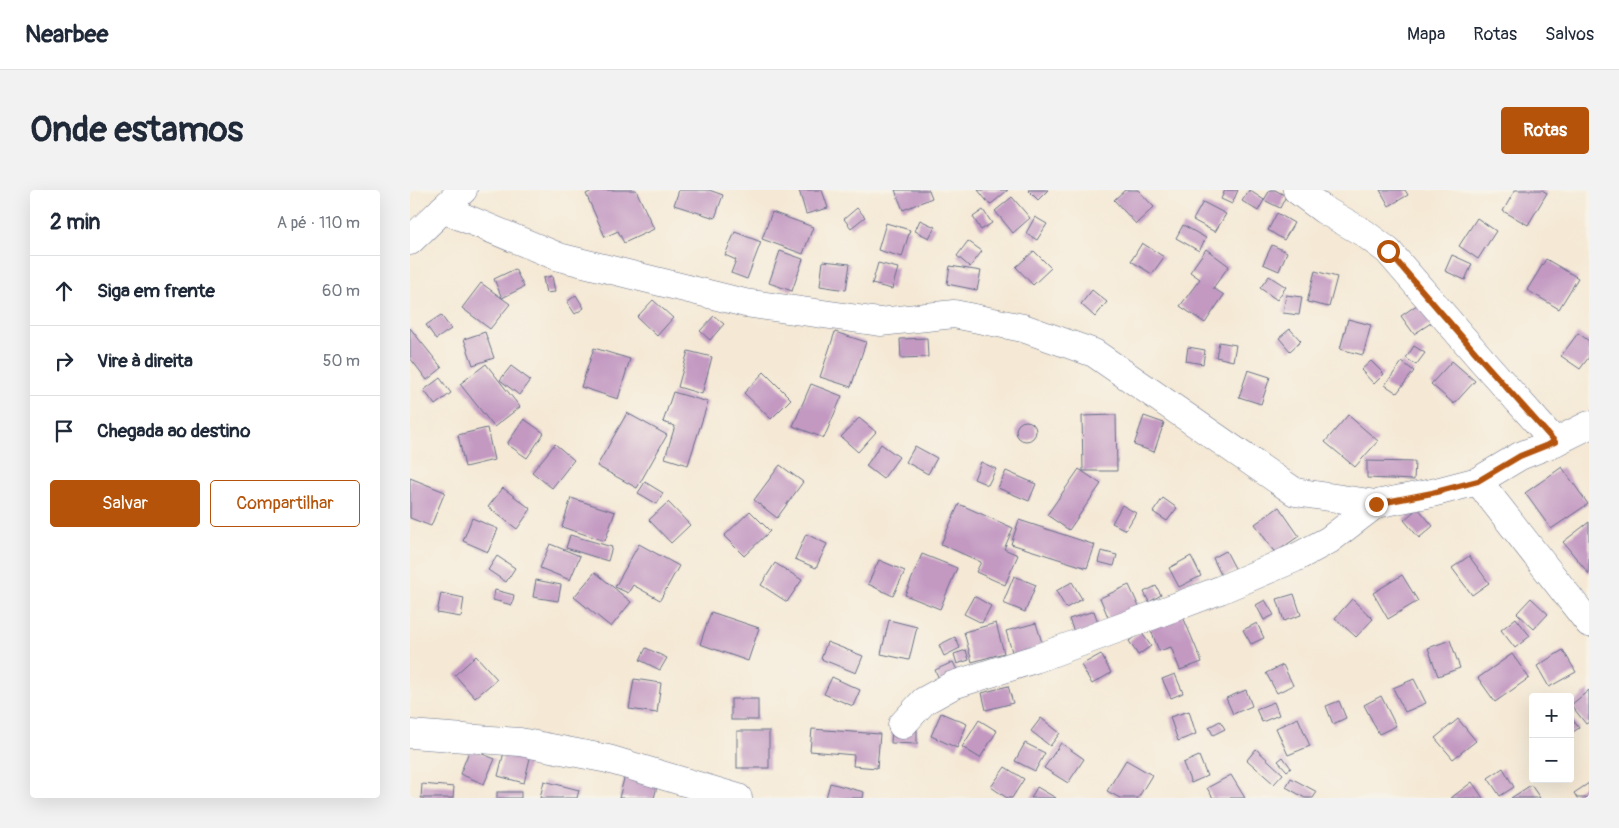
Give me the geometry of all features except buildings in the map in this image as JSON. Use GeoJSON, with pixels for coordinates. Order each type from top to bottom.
{"type":"FeatureCollection","features":[{"type":"Feature","properties":{"kind":"street"},"geometry":{"type":"LineString","coordinates":[[410,241],[462,190]]}},
{"type":"Feature","properties":{"kind":"street"},"geometry":{"type":"LineString","coordinates":[[1297,190],[1324,210],[1364,233],[1392,255],[1555,442]]}},
{"type":"Feature","properties":{"kind":"street"},"geometry":{"type":"LineString","coordinates":[[443,209],[559,257],[745,303],[880,322],[954,314],[1023,328],[1094,353],[1295,492],[1376,504],[1432,493],[1478,481],[1520,456],[1555,442],[1589,425]]}},
{"type":"Feature","properties":{"kind":"street"},"geometry":{"type":"LineString","coordinates":[[1478,481],[1589,623]]}},
{"type":"Feature","properties":{"kind":"street"},"geometry":{"type":"LineString","coordinates":[[902,725],[924,701],[952,685],[1035,659],[1125,626],[1220,590],[1295,558],[1329,540],[1376,504]]}},
{"type":"Feature","properties":{"kind":"street"},"geometry":{"type":"LineString","coordinates":[[410,734],[520,742],[608,759],[738,798]]}},
{"type":"Feature","properties":{"kind":"route"},"geometry":{"type":"LineString","coordinates":[[1376,504],[1432,493],[1478,481],[1520,456],[1555,442],[1388,251]]}}]}
